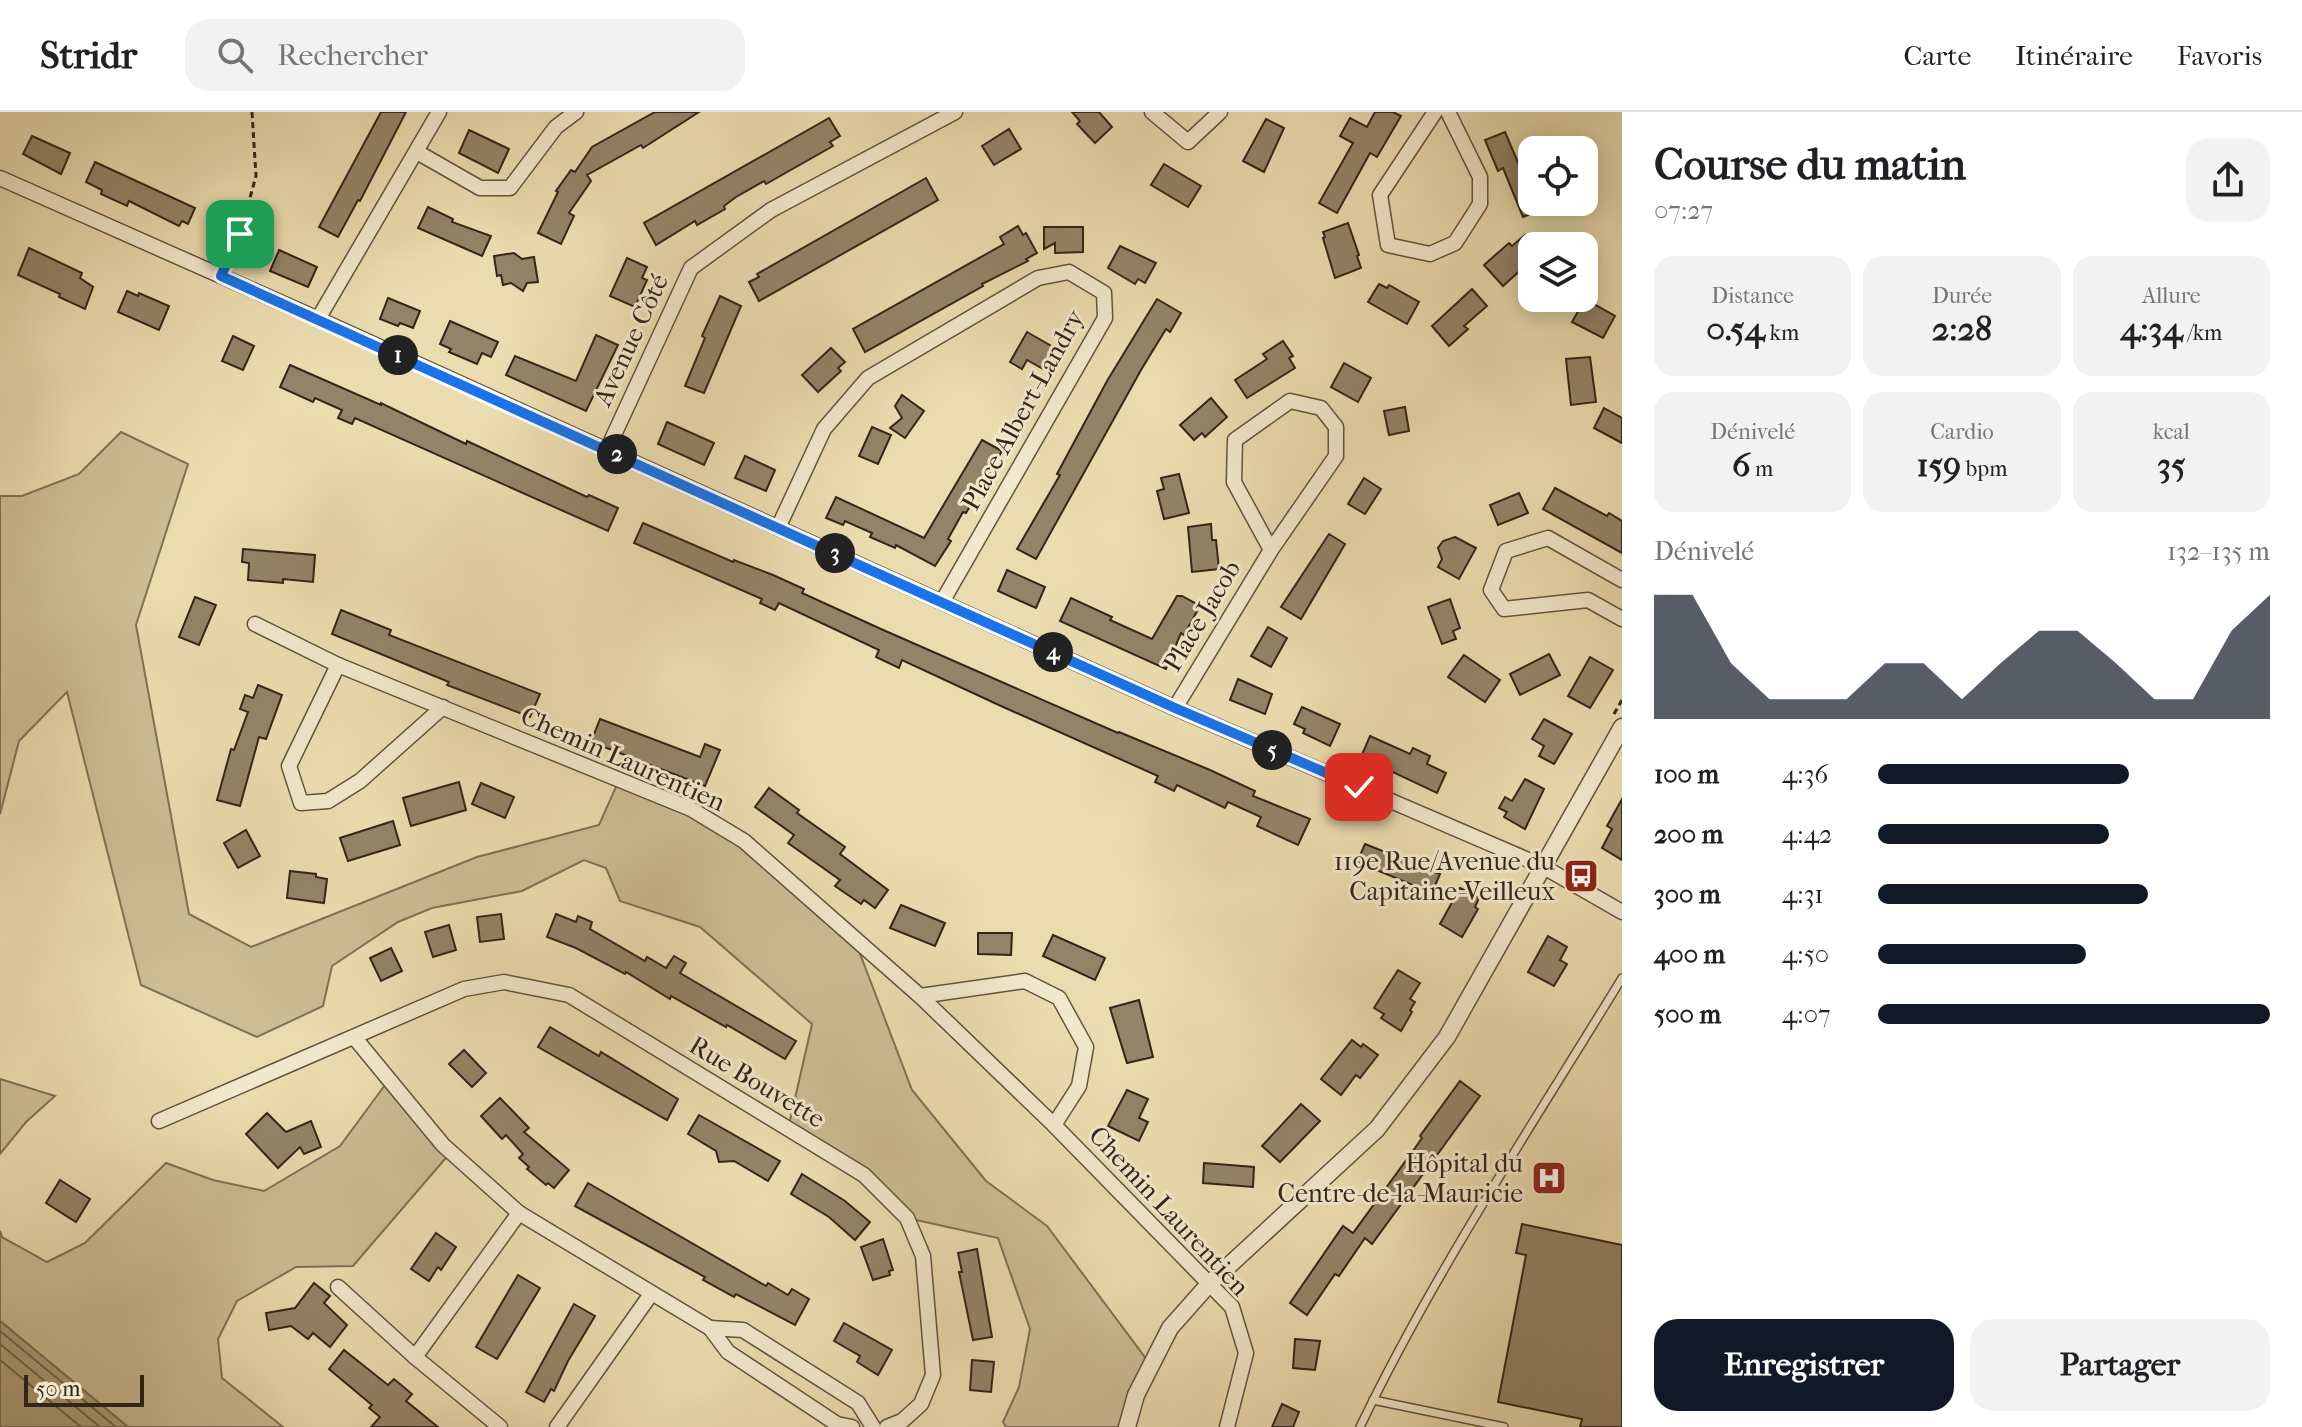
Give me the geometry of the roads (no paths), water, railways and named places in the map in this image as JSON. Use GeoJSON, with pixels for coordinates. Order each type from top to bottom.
{"type":"FeatureCollection","features":[{"type":"Feature","properties":{"kind":"street"},"geometry":{"type":"LineString","coordinates":[[318,319],[439,112]]}},
{"type":"Feature","properties":{"kind":"street"},"geometry":{"type":"LineString","coordinates":[[417,152],[480,188],[510,188],[556,127],[576,112]]}},
{"type":"Feature","properties":{"kind":"street","name":"Avenue Côté"},"geometry":{"type":"LineString","coordinates":[[607,450],[691,268],[771,210],[955,112]]}},
{"type":"Feature","properties":{"kind":"street"},"geometry":{"type":"LineString","coordinates":[[1152,112],[1188,142],[1220,112]]}},
{"type":"Feature","properties":{"kind":"street"},"geometry":{"type":"LineString","coordinates":[[1435,112],[1380,195],[1388,245],[1430,254],[1455,243],[1480,204],[1480,177],[1448,112]]}},
{"type":"Feature","properties":{"kind":"street"},"geometry":{"type":"LineString","coordinates":[[0,178],[1175,708],[1542,866],[1622,912]]}},
{"type":"Feature","properties":{"kind":"street","name":"Place Albert-Landry"},"geometry":{"type":"LineString","coordinates":[[778,528],[824,429],[868,378],[1038,278],[1069,272],[1104,293],[1105,318],[942,602]]}},
{"type":"Feature","properties":{"kind":"street","name":"Place Jacob"},"geometry":{"type":"LineString","coordinates":[[1175,708],[1271,550],[1336,456],[1336,427],[1321,408],[1290,401],[1235,440],[1234,482],[1271,550]]}},
{"type":"Feature","properties":{"kind":"street"},"geometry":{"type":"LineString","coordinates":[[1622,580],[1548,538],[1506,551],[1491,590],[1504,609],[1588,600],[1622,619]]}},
{"type":"Feature","properties":{"kind":"street","name":"Chemin Laurentien"},"geometry":{"type":"LineString","coordinates":[[255,624],[338,665],[691,809],[744,841],[920,996],[1054,1125],[1232,1307],[1246,1353],[1227,1427]]}},
{"type":"Feature","properties":{"kind":"street"},"geometry":{"type":"LineString","coordinates":[[338,665],[289,766],[301,803],[328,801],[360,781],[443,707]]}},
{"type":"Feature","properties":{"kind":"street"},"geometry":{"type":"LineString","coordinates":[[1127,1427],[1136,1395],[1170,1328],[1209,1284],[1377,1129],[1447,1037],[1622,727]]}},
{"type":"Feature","properties":{"kind":"street","name":"Chemin Laurentien"},"geometry":{"type":"LineString","coordinates":[[920,996],[1025,981],[1059,998],[1086,1047],[1079,1086],[1054,1125]]}},
{"type":"Feature","properties":{"kind":"street","name":"Rue Bouvette"},"geometry":{"type":"LineString","coordinates":[[159,1121],[464,989],[504,982],[569,995],[864,1175],[907,1218],[923,1256],[933,1375],[921,1404],[902,1421],[887,1427]]}},
{"type":"Feature","properties":{"kind":"street"},"geometry":{"type":"LineString","coordinates":[[354,1037],[443,1145],[519,1213],[710,1328],[728,1352],[837,1424],[852,1427]]}},
{"type":"Feature","properties":{"kind":"street"},"geometry":{"type":"LineString","coordinates":[[415,1357],[519,1213]]}},
{"type":"Feature","properties":{"kind":"street"},"geometry":{"type":"LineString","coordinates":[[338,1287],[415,1357],[500,1427]]}},
{"type":"Feature","properties":{"kind":"street"},"geometry":{"type":"LineString","coordinates":[[557,1427],[651,1294]]}},
{"type":"Feature","properties":{"kind":"street"},"geometry":{"type":"LineString","coordinates":[[710,1328],[743,1330],[858,1403],[873,1427]]}},
{"type":"Feature","properties":{"kind":"lane"},"geometry":{"type":"LineString","coordinates":[[1360,1427],[1387,1370],[1622,978]]}},
{"type":"Feature","properties":{"kind":"lane"},"geometry":{"type":"LineString","coordinates":[[1373,1400],[1504,1427]]}},
{"type":"Feature","properties":{"kind":"water"},"geometry":{"type":"Polygon","coordinates":[[[0,1321],[128,1427],[0,1427],[0,1321]]]}},
{"type":"Feature","properties":{"kind":"place","name":"119e Rue/Avenue du Capitaine-Veilleux"},"geometry":{"type":"Point","coordinates":[1581,876]}},
{"type":"Feature","properties":{"kind":"place","name":"Hôpital du Centre-de-la-Mauricie"},"geometry":{"type":"Point","coordinates":[1549,1178]}}]}
